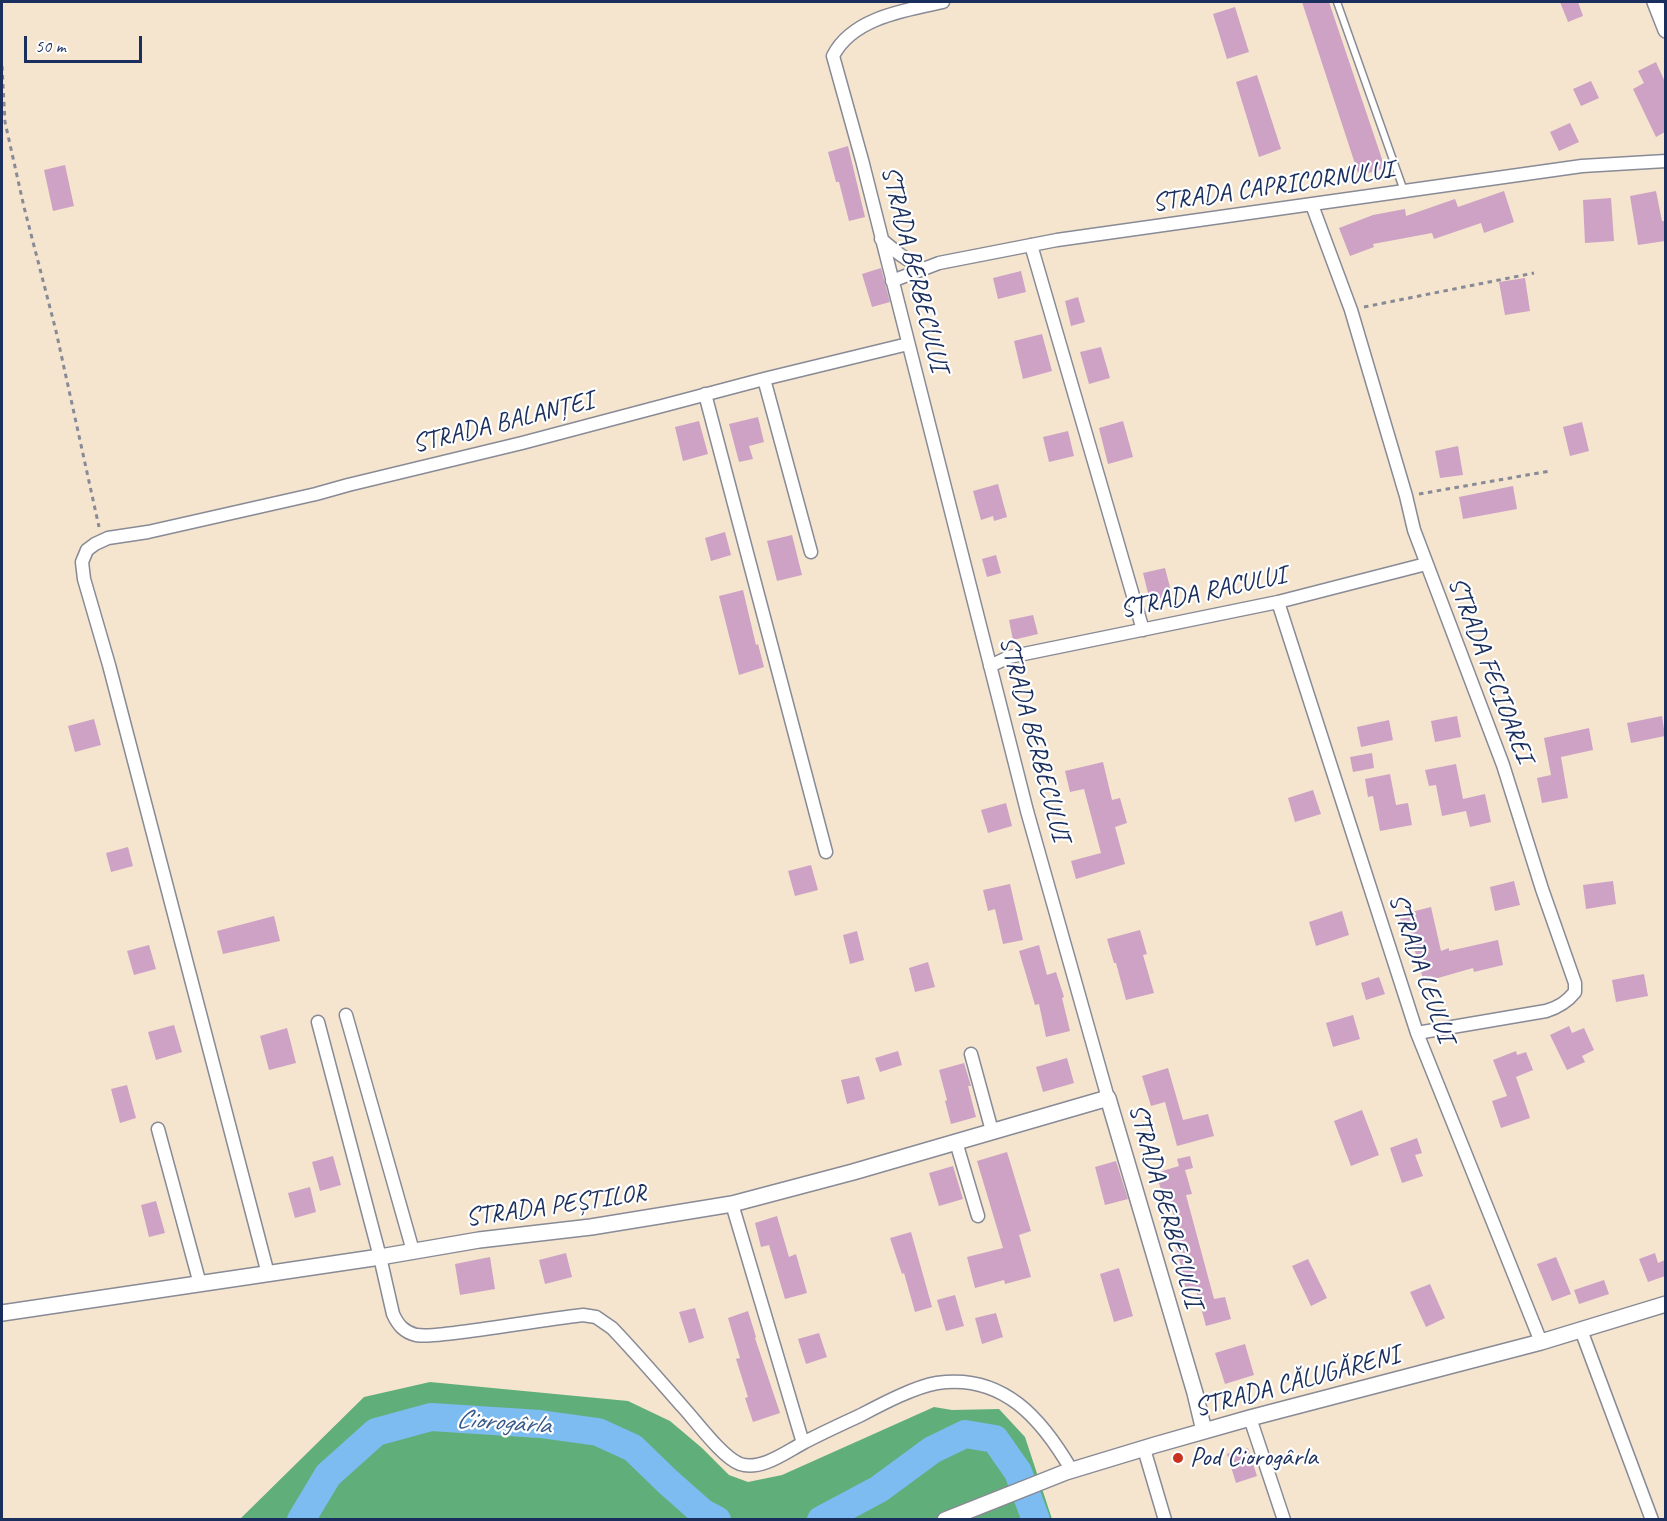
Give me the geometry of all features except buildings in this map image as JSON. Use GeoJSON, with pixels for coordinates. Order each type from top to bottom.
{"type":"FeatureCollection","features":[{"type":"Feature","properties":{"kind":"street","name":"STRADA BERBECULUI"},"geometry":{"type":"LineString","coordinates":[[943,2],[875,20],[849,34],[838,45],[833,56],[1027,811],[1204,1431]]}},
{"type":"Feature","properties":{"kind":"street"},"geometry":{"type":"LineString","coordinates":[[1655,2],[1665,30]]}},
{"type":"Feature","properties":{"kind":"street","name":"STRADA CAPRICORNULUI"},"geometry":{"type":"LineString","coordinates":[[892,281],[939,263],[1031,245],[1582,166],[1665,161]]}},
{"type":"Feature","properties":{"kind":"street","name":"STRADA FECIOAREI"},"geometry":{"type":"LineString","coordinates":[[1312,205],[1350,310],[1406,496],[1414,530],[1503,765],[1542,889],[1575,983],[1575,992],[1568,1000],[1546,1011],[1417,1033]]}},
{"type":"Feature","properties":{"kind":"street"},"geometry":{"type":"LineString","coordinates":[[881,238],[898,254],[924,269]]}},
{"type":"Feature","properties":{"kind":"street"},"geometry":{"type":"LineString","coordinates":[[1031,245],[1143,630]]}},
{"type":"Feature","properties":{"kind":"street","name":"STRADA BALANȚEI"},"geometry":{"type":"LineString","coordinates":[[108,538],[148,532],[293,500],[908,344]]}},
{"type":"Feature","properties":{"kind":"street"},"geometry":{"type":"LineString","coordinates":[[764,379],[811,552]]}},
{"type":"Feature","properties":{"kind":"street"},"geometry":{"type":"LineString","coordinates":[[705,394],[826,852]]}},
{"type":"Feature","properties":{"kind":"street"},"geometry":{"type":"LineString","coordinates":[[108,538],[87,550],[82,562],[84,579],[115,688],[268,1274]]}},
{"type":"Feature","properties":{"kind":"street","name":"STRADA RACULUI"},"geometry":{"type":"LineString","coordinates":[[990,666],[1009,657],[1278,602],[1426,564]]}},
{"type":"Feature","properties":{"kind":"street","name":"STRADA LEULUI"},"geometry":{"type":"LineString","coordinates":[[1278,602],[1417,1033],[1541,1342]]}},
{"type":"Feature","properties":{"kind":"street"},"geometry":{"type":"LineString","coordinates":[[345,1015],[413,1251]]}},
{"type":"Feature","properties":{"kind":"street"},"geometry":{"type":"LineString","coordinates":[[318,1022],[393,1314],[397,1323],[404,1330],[417,1335],[426,1335],[583,1315],[596,1317],[612,1328],[710,1438],[728,1456],[741,1464],[754,1465],[772,1461],[898,1396],[934,1383],[960,1381],[984,1386],[1018,1403],[1038,1420],[1060,1449],[1069,1472]]}},
{"type":"Feature","properties":{"kind":"street"},"geometry":{"type":"LineString","coordinates":[[971,1054],[992,1131]]}},
{"type":"Feature","properties":{"kind":"street","name":"STRADA PEȘTILOR"},"geometry":{"type":"LineString","coordinates":[[2,1313],[380,1257],[479,1240],[591,1227],[732,1203],[854,1172],[1108,1098]]}},
{"type":"Feature","properties":{"kind":"street"},"geometry":{"type":"LineString","coordinates":[[158,1129],[200,1284]]}},
{"type":"Feature","properties":{"kind":"street"},"geometry":{"type":"LineString","coordinates":[[956,1142],[978,1216]]}},
{"type":"Feature","properties":{"kind":"street"},"geometry":{"type":"LineString","coordinates":[[732,1203],[803,1443]]}},
{"type":"Feature","properties":{"kind":"street","name":"STRADA CĂLUGĂRENI"},"geometry":{"type":"LineString","coordinates":[[952,1517],[1069,1472],[1204,1431],[1541,1342],[1665,1304]]}},
{"type":"Feature","properties":{"kind":"street"},"geometry":{"type":"LineString","coordinates":[[1581,1330],[1652,1520]]}},
{"type":"Feature","properties":{"kind":"street"},"geometry":{"type":"LineString","coordinates":[[1250,1418],[1284,1520]]}},
{"type":"Feature","properties":{"kind":"street"},"geometry":{"type":"LineString","coordinates":[[1144,1449],[1165,1520]]}},
{"type":"Feature","properties":{"kind":"lane"},"geometry":{"type":"LineString","coordinates":[[1337,2],[1404,191]]}},
{"type":"Feature","properties":{"kind":"path"},"geometry":{"type":"LineString","coordinates":[[2,66],[5,122],[24,207],[56,331],[99,527],[108,538]]}},
{"type":"Feature","properties":{"kind":"path"},"geometry":{"type":"LineString","coordinates":[[1350,310],[1534,273]]}},
{"type":"Feature","properties":{"kind":"path"},"geometry":{"type":"LineString","coordinates":[[1406,496],[1550,471]]}},
{"type":"Feature","properties":{"kind":"green space"},"geometry":{"type":"Polygon","coordinates":[[[430,1382],[628,1401],[670,1421],[729,1475],[748,1482],[782,1475],[934,1407],[952,1410],[999,1409],[1025,1437],[1052,1519],[239,1520],[364,1397],[430,1382]]]}},
{"type":"Feature","properties":{"kind":"waterway","name":"Ciorogârla"},"geometry":{"type":"LineString","coordinates":[[301,1520],[328,1475],[376,1432],[431,1417],[540,1424],[598,1432],[633,1448],[702,1512],[717,1520]]}},
{"type":"Feature","properties":{"kind":"waterway","name":"Ciorogârla"},"geometry":{"type":"LineString","coordinates":[[821,1520],[879,1489],[932,1450],[965,1434],[995,1439],[1018,1472],[1036,1520]]}},
{"type":"Feature","properties":{"kind":"place","name":"Pod Ciorogârla"},"geometry":{"type":"Point","coordinates":[1178,1458]}}]}
